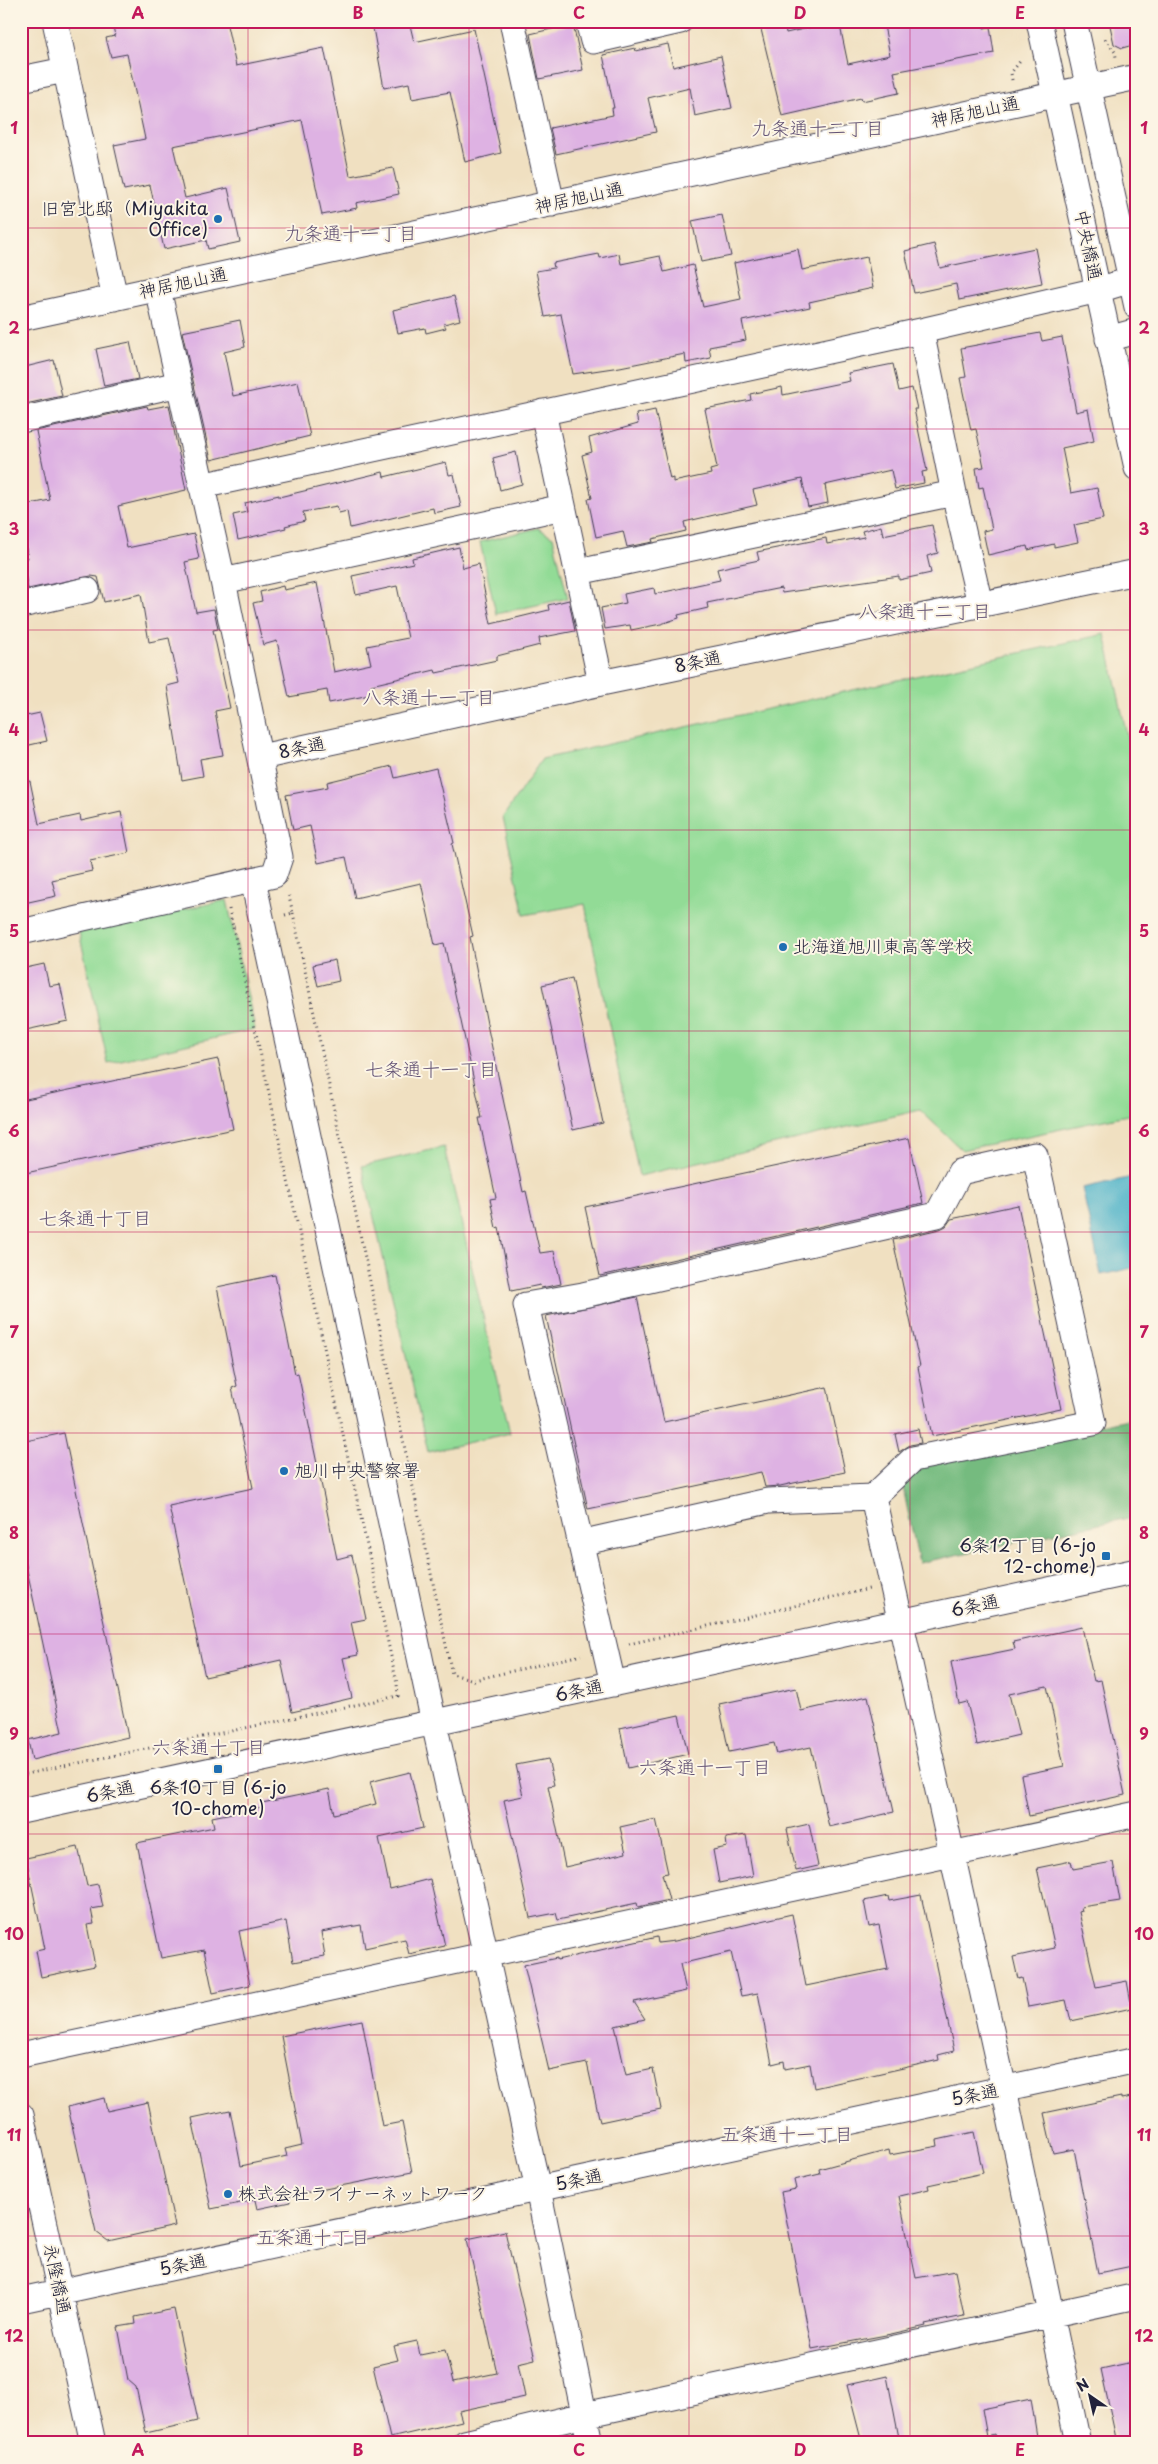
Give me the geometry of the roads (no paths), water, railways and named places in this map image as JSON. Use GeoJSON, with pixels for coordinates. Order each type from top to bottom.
{"type":"FeatureCollection","features":[{"type":"Feature","properties":{"kind":"street"},"geometry":{"type":"LineString","coordinates":[[55,21],[115,298]]}},
{"type":"Feature","properties":{"kind":"street"},"geometry":{"type":"LineString","coordinates":[[512,21],[552,204]]}},
{"type":"Feature","properties":{"kind":"street"},"geometry":{"type":"LineString","coordinates":[[588,21],[592,41],[680,21]]}},
{"type":"Feature","properties":{"kind":"street","name":"中央橋通"},"geometry":{"type":"LineString","coordinates":[[1040,21],[1137,468]]}},
{"type":"Feature","properties":{"kind":"street","name":"中央橋通"},"geometry":{"type":"LineString","coordinates":[[1074,21],[1137,307]]}},
{"type":"Feature","properties":{"kind":"street"},"geometry":{"type":"LineString","coordinates":[[21,79],[65,70]]}},
{"type":"Feature","properties":{"kind":"street","name":"神居旭山通"},"geometry":{"type":"LineString","coordinates":[[21,318],[1137,77]]}},
{"type":"Feature","properties":{"kind":"street"},"geometry":{"type":"LineString","coordinates":[[201,486],[921,331],[1098,290],[1131,280]]}},
{"type":"Feature","properties":{"kind":"street"},"geometry":{"type":"LineString","coordinates":[[21,932],[274,875],[280,857],[224,581],[158,289]]}},
{"type":"Feature","properties":{"kind":"street"},"geometry":{"type":"LineString","coordinates":[[921,331],[954,493],[980,604]]}},
{"type":"Feature","properties":{"kind":"street"},"geometry":{"type":"LineString","coordinates":[[1108,339],[1137,331]]}},
{"type":"Feature","properties":{"kind":"street"},"geometry":{"type":"LineString","coordinates":[[21,420],[179,384]]}},
{"type":"Feature","properties":{"kind":"street"},"geometry":{"type":"LineString","coordinates":[[543,412],[601,682]]}},
{"type":"Feature","properties":{"kind":"street"},"geometry":{"type":"LineString","coordinates":[[578,572],[954,493]]}},
{"type":"Feature","properties":{"kind":"street"},"geometry":{"type":"LineString","coordinates":[[224,581],[563,507]]}},
{"type":"Feature","properties":{"kind":"street","name":"8条通"},"geometry":{"type":"LineString","coordinates":[[261,758],[601,682],[1137,572]]}},
{"type":"Feature","properties":{"kind":"street"},"geometry":{"type":"LineString","coordinates":[[21,605],[87,590]]}},
{"type":"Feature","properties":{"kind":"street"},"geometry":{"type":"LineString","coordinates":[[253,880],[434,1722],[538,2189],[590,2443]]}},
{"type":"Feature","properties":{"kind":"street"},"geometry":{"type":"LineString","coordinates":[[580,1543],[768,1501],[873,1497],[913,1459],[1093,1423],[1035,1155],[960,1172],[937,1215],[583,1295],[526,1305],[580,1543],[613,1684]]}},
{"type":"Feature","properties":{"kind":"street"},"geometry":{"type":"LineString","coordinates":[[873,1497],[1004,2089],[1078,2443]]}},
{"type":"Feature","properties":{"kind":"street","name":"6条通"},"geometry":{"type":"LineString","coordinates":[[21,1811],[1137,1571]]}},
{"type":"Feature","properties":{"kind":"street"},"geometry":{"type":"LineString","coordinates":[[21,2055],[1137,1814]]}},
{"type":"Feature","properties":{"kind":"street","name":"5条通"},"geometry":{"type":"LineString","coordinates":[[21,2300],[1137,2060]]}},
{"type":"Feature","properties":{"kind":"street","name":"永隆橋通"},"geometry":{"type":"LineString","coordinates":[[21,2115],[93,2443]]}},
{"type":"Feature","properties":{"kind":"street"},"geometry":{"type":"LineString","coordinates":[[465,2443],[584,2415],[1137,2296]]}},
{"type":"Feature","properties":{"kind":"water"},"geometry":{"type":"Polygon","coordinates":[[[1137,1176],[1137,1267],[1101,1275],[1082,1188],[1137,1176]]]}},
{"type":"Feature","properties":{"kind":"place","name":"旧宮北邸（Miyakita Office)"},"geometry":{"type":"Point","coordinates":[218,219]}},
{"type":"Feature","properties":{"kind":"place","name":"北海道旭川東高等学校"},"geometry":{"type":"Point","coordinates":[783,947]}},
{"type":"Feature","properties":{"kind":"place","name":"旭川中央警察署"},"geometry":{"type":"Point","coordinates":[284,1471]}},
{"type":"Feature","properties":{"kind":"place","name":"6条12丁目 (6-jo 12-chome)"},"geometry":{"type":"Point","coordinates":[1106,1556]}},
{"type":"Feature","properties":{"kind":"place","name":"6条10丁目 (6-jo 10-chome)"},"geometry":{"type":"Point","coordinates":[218,1769]}},
{"type":"Feature","properties":{"kind":"place","name":"株式会社ライナーネットワーク"},"geometry":{"type":"Point","coordinates":[228,2194]}},
{"type":"Feature","properties":{"kind":"district","name":"九条通十二丁目"},"geometry":{"type":"Point","coordinates":[818,128]}},
{"type":"Feature","properties":{"kind":"district","name":"九条通十一丁目"},"geometry":{"type":"Point","coordinates":[351,233]}},
{"type":"Feature","properties":{"kind":"district","name":"八条通十二丁目"},"geometry":{"type":"Point","coordinates":[925,611]}},
{"type":"Feature","properties":{"kind":"district","name":"八条通十一丁目"},"geometry":{"type":"Point","coordinates":[429,697]}},
{"type":"Feature","properties":{"kind":"district","name":"七条通十一丁目"},"geometry":{"type":"Point","coordinates":[431,1069]}},
{"type":"Feature","properties":{"kind":"district","name":"七条通十丁目"},"geometry":{"type":"Point","coordinates":[95,1218]}},
{"type":"Feature","properties":{"kind":"district","name":"六条通十丁目"},"geometry":{"type":"Point","coordinates":[209,1747]}},
{"type":"Feature","properties":{"kind":"district","name":"六条通十一丁目"},"geometry":{"type":"Point","coordinates":[705,1767]}},
{"type":"Feature","properties":{"kind":"district","name":"五条通十一丁目"},"geometry":{"type":"Point","coordinates":[787,2134]}},
{"type":"Feature","properties":{"kind":"district","name":"五条通十丁目"},"geometry":{"type":"Point","coordinates":[313,2237]}}]}
